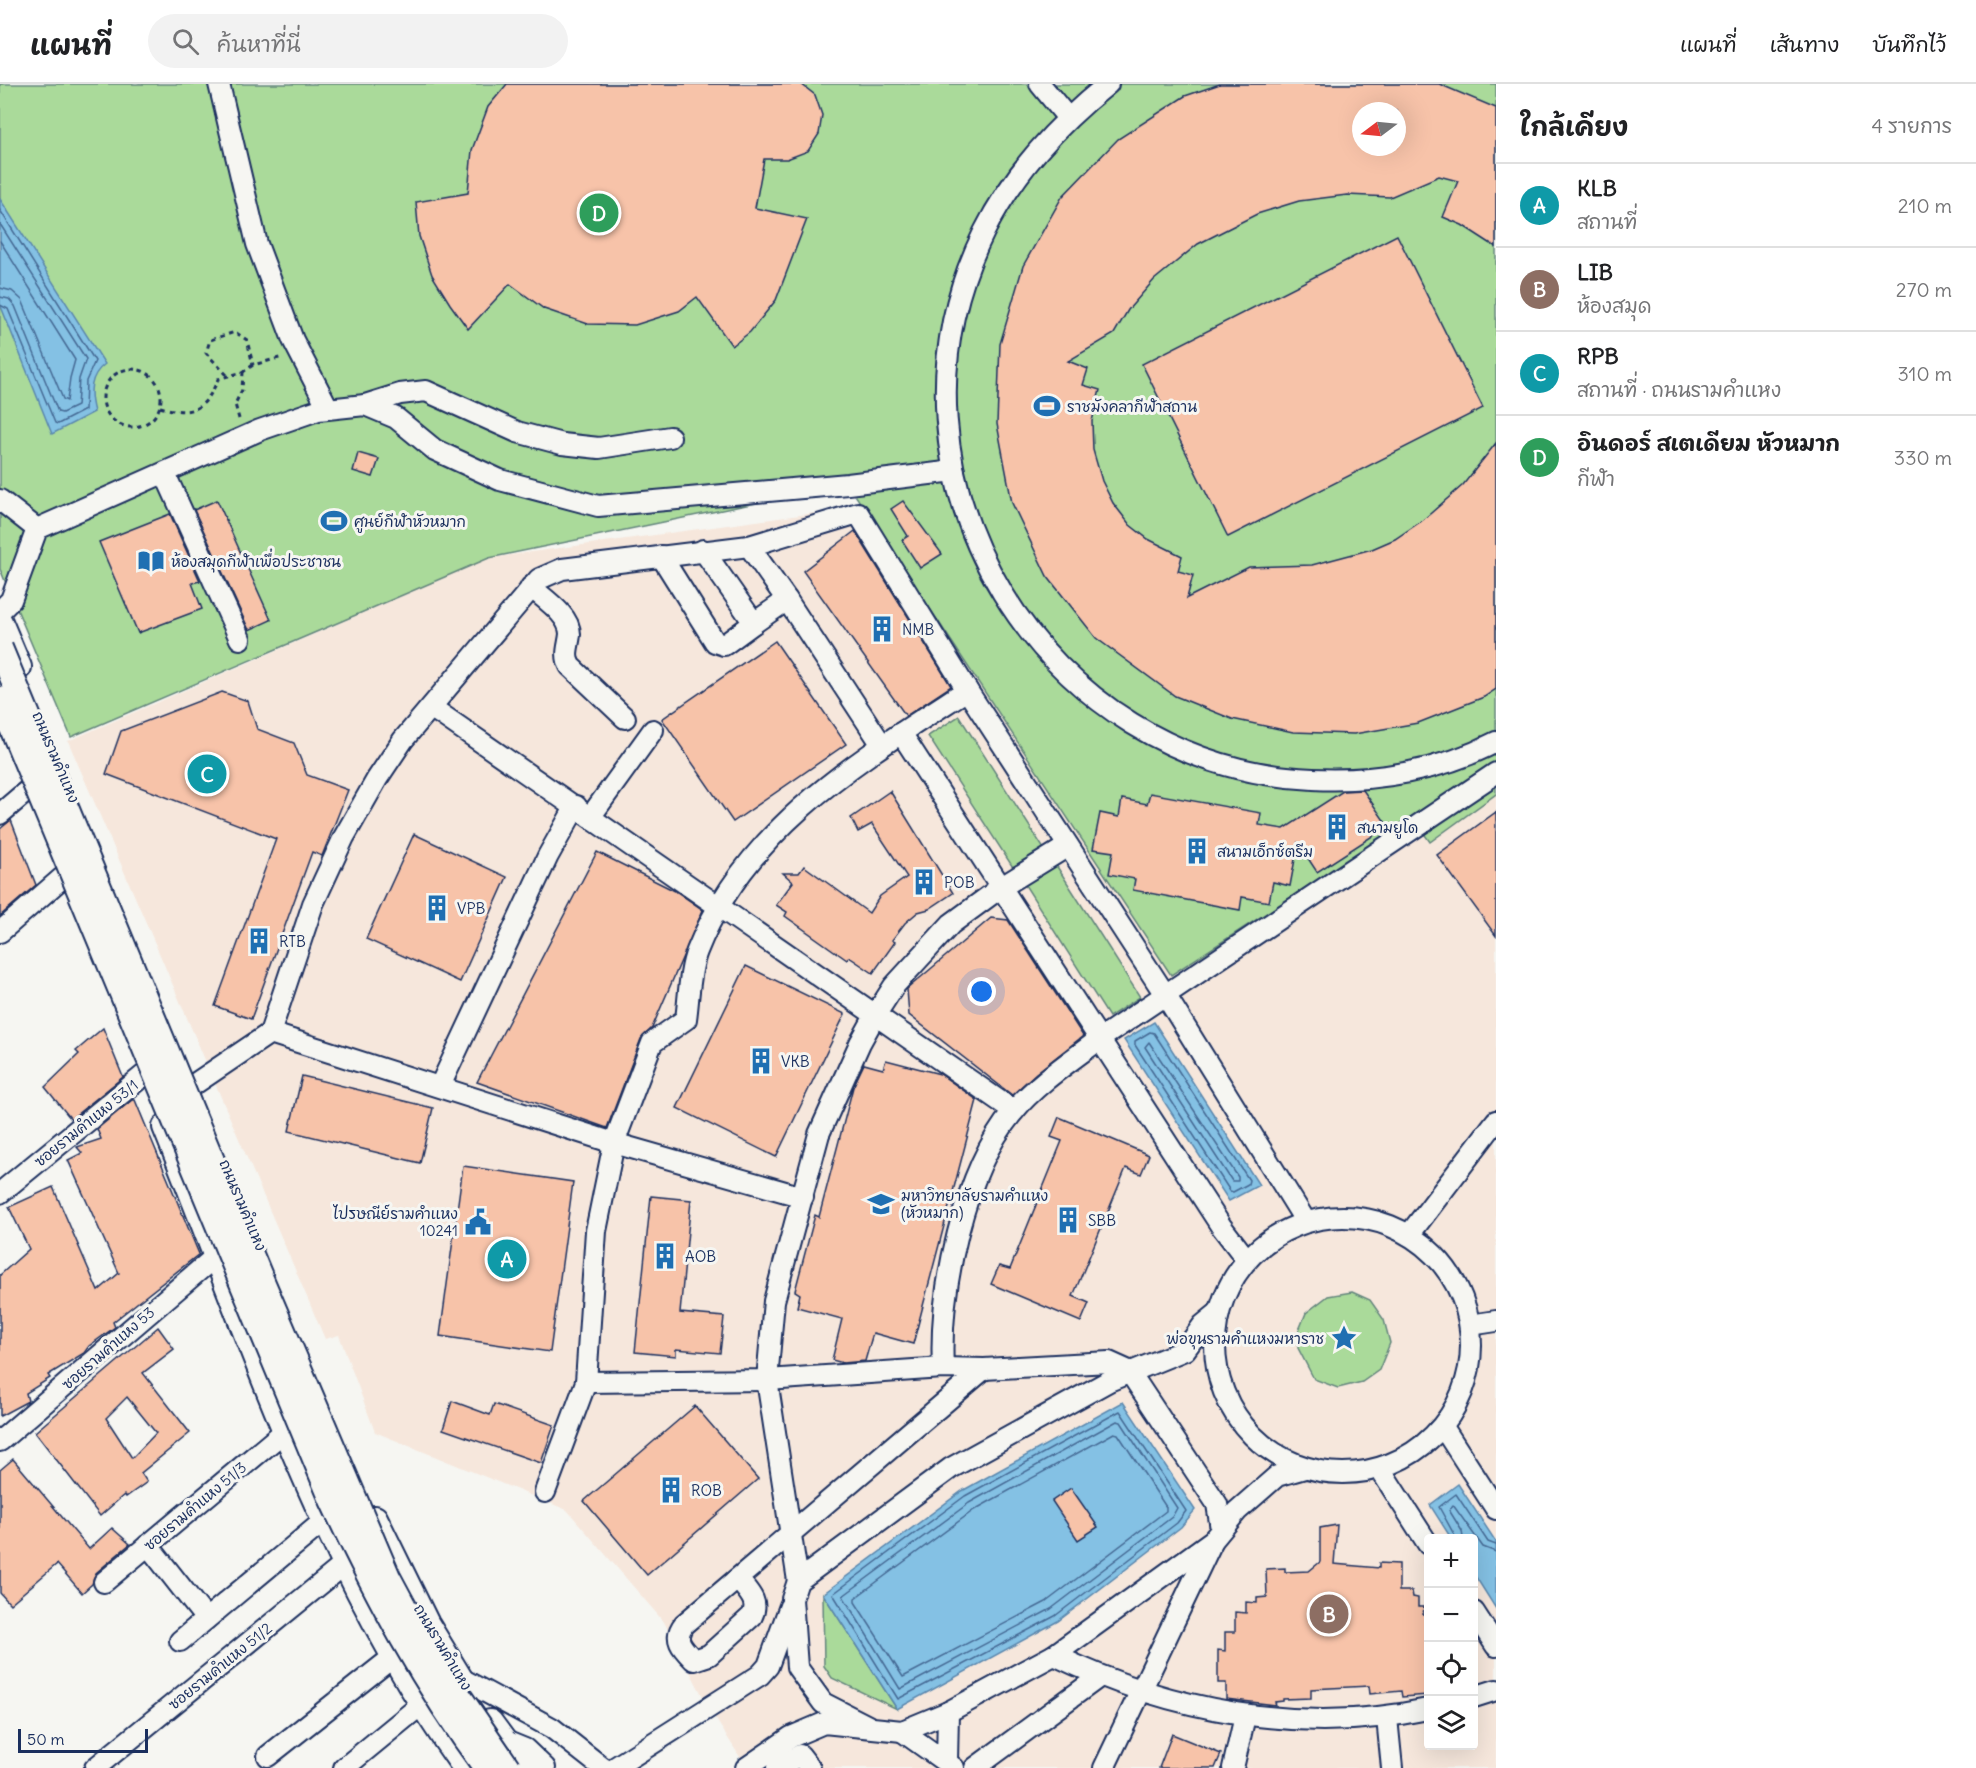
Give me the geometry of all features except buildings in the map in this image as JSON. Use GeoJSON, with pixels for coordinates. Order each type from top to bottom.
{"type":"FeatureCollection","features":[{"type":"Feature","properties":{"kind":"main road","name":"ถนนรามคำแหง"},"geometry":{"type":"LineString","coordinates":[[0,622],[349,1462],[427,1624],[460,1678],[524,1768]]}},
{"type":"Feature","properties":{"kind":"main road","name":"ถนนรามคำแหง"},"geometry":{"type":"LineString","coordinates":[[0,648],[388,1577],[425,1646],[508,1768]]}},
{"type":"Feature","properties":{"kind":"main road","name":"ถนนรามคำแหง"},"geometry":{"type":"LineString","coordinates":[[0,699],[332,1500],[369,1580],[410,1655],[486,1768]]}},
{"type":"Feature","properties":{"kind":"main road"},"geometry":{"type":"LineString","coordinates":[[0,726],[144,1075],[286,1430],[327,1524],[393,1657],[465,1768]]}},
{"type":"Feature","properties":{"kind":"main road"},"geometry":{"type":"LineString","coordinates":[[258,1360],[300,1341]]}},
{"type":"Feature","properties":{"kind":"main road"},"geometry":{"type":"LineString","coordinates":[[275,1401],[316,1381]]}},
{"type":"Feature","properties":{"kind":"main road"},"geometry":{"type":"LineString","coordinates":[[310,1485],[349,1462]]}},
{"type":"Feature","properties":{"kind":"main road"},"geometry":{"type":"LineString","coordinates":[[327,1524],[370,1507]]}},
{"type":"Feature","properties":{"kind":"street"},"geometry":{"type":"LineString","coordinates":[[219,84],[257,244],[272,290],[328,408]]}},
{"type":"Feature","properties":{"kind":"street"},"geometry":{"type":"LineString","coordinates":[[1040,84],[1067,117]]}},
{"type":"Feature","properties":{"kind":"street"},"geometry":{"type":"LineString","coordinates":[[1108,84],[1067,117],[1034,152],[1006,191],[983,234],[965,279],[953,326],[948,374],[948,423],[954,471],[973,536],[1010,607],[1044,652],[1094,699],[1151,737],[1214,763],[1280,778],[1348,781],[1416,771],[1480,750],[1496,742]]}},
{"type":"Feature","properties":{"kind":"street"},"geometry":{"type":"LineString","coordinates":[[0,610],[11,600],[37,529],[248,436],[328,408],[365,405],[400,394],[426,391],[517,432],[562,444],[599,448],[670,437]]}},
{"type":"Feature","properties":{"kind":"street"},"geometry":{"type":"LineString","coordinates":[[365,405],[396,418],[435,450],[500,480],[598,506],[849,484],[954,471]]}},
{"type":"Feature","properties":{"kind":"street"},"geometry":{"type":"LineString","coordinates":[[165,474],[240,639]]}},
{"type":"Feature","properties":{"kind":"street"},"geometry":{"type":"LineString","coordinates":[[0,500],[37,529]]}},
{"type":"Feature","properties":{"kind":"street"},"geometry":{"type":"LineString","coordinates":[[193,1085],[270,1033],[313,904],[344,837],[403,740],[539,579],[562,569],[749,546],[858,513],[967,690],[1166,996],[1306,1222]]}},
{"type":"Feature","properties":{"kind":"street"},"geometry":{"type":"LineString","coordinates":[[749,546],[882,745]]}},
{"type":"Feature","properties":{"kind":"street"},"geometry":{"type":"LineString","coordinates":[[703,550],[754,623]]}},
{"type":"Feature","properties":{"kind":"street"},"geometry":{"type":"LineString","coordinates":[[661,556],[718,644],[727,643],[787,600]]}},
{"type":"Feature","properties":{"kind":"street"},"geometry":{"type":"LineString","coordinates":[[531,587],[567,623],[570,635],[566,657],[570,666],[626,718]]}},
{"type":"Feature","properties":{"kind":"street"},"geometry":{"type":"LineString","coordinates":[[545,1492],[586,1382],[596,1231],[614,1143],[652,1043],[686,1019],[696,953],[719,908],[750,860],[792,814],[849,767],[967,690]]}},
{"type":"Feature","properties":{"kind":"street"},"geometry":{"type":"LineString","coordinates":[[432,708],[584,811],[719,908],[1014,1111]]}},
{"type":"Feature","properties":{"kind":"street"},"geometry":{"type":"LineString","coordinates":[[440,1086],[548,856],[653,730]]}},
{"type":"Feature","properties":{"kind":"street"},"geometry":{"type":"LineString","coordinates":[[901,733],[1221,1226],[1247,1260]]}},
{"type":"Feature","properties":{"kind":"street"},"geometry":{"type":"LineString","coordinates":[[943,1368],[941,1334],[944,1300],[960,1226],[984,1158],[1014,1111],[1047,1079],[1101,1038],[1496,773]]}},
{"type":"Feature","properties":{"kind":"street"},"geometry":{"type":"LineString","coordinates":[[0,814],[27,790]]}},
{"type":"Feature","properties":{"kind":"street"},"geometry":{"type":"LineString","coordinates":[[868,1726],[823,1703],[798,1667],[791,1534],[767,1380],[774,1301],[819,1134],[860,1042],[894,986],[951,924],[1000,888],[1068,846]]}},
{"type":"Feature","properties":{"kind":"street"},"geometry":{"type":"LineString","coordinates":[[0,932],[63,878]]}},
{"type":"Feature","properties":{"kind":"street"},"geometry":{"type":"LineString","coordinates":[[270,1033],[614,1143],[803,1197]]}},
{"type":"Feature","properties":{"kind":"street","name":"ซอยรามคำแหง 53/1"},"geometry":{"type":"LineString","coordinates":[[0,1193],[144,1075]]}},
{"type":"Feature","properties":{"kind":"street"},"geometry":{"type":"LineString","coordinates":[[1409,1235],[1496,1121]]}},
{"type":"Feature","properties":{"kind":"street"},"geometry":{"type":"LineString","coordinates":[[1341,1217],[1376,1221],[1409,1235],[1438,1259],[1459,1290],[1470,1325],[1470,1362],[1461,1397],[1443,1427],[1414,1453],[1380,1469],[1349,1474],[1318,1472],[1305,1468],[1257,1441],[1234,1412],[1220,1379],[1215,1342],[1219,1312],[1230,1285],[1247,1260],[1274,1237],[1306,1222],[1341,1217]]}},
{"type":"Feature","properties":{"kind":"street","name":"ซอยรามคำแหง 53"},"geometry":{"type":"LineString","coordinates":[[0,1441],[217,1255]]}},
{"type":"Feature","properties":{"kind":"street"},"geometry":{"type":"LineString","coordinates":[[614,1768],[760,1675],[768,1666],[795,1590],[951,1468],[1129,1371],[1185,1350],[1203,1325],[1219,1312]]}},
{"type":"Feature","properties":{"kind":"street"},"geometry":{"type":"LineString","coordinates":[[1470,1325],[1496,1321]]}},
{"type":"Feature","properties":{"kind":"street"},"geometry":{"type":"LineString","coordinates":[[586,1382],[767,1380],[943,1368],[984,1369],[1109,1362],[1129,1371],[1217,1504],[1217,1534],[1104,1768]]}},
{"type":"Feature","properties":{"kind":"street"},"geometry":{"type":"LineString","coordinates":[[738,1579],[984,1369]]}},
{"type":"Feature","properties":{"kind":"street"},"geometry":{"type":"LineString","coordinates":[[1443,1427],[1496,1509]]}},
{"type":"Feature","properties":{"kind":"street","name":"ซอยรามคำแหง 51/3"},"geometry":{"type":"LineString","coordinates":[[104,1582],[286,1430]]}},
{"type":"Feature","properties":{"kind":"street"},"geometry":{"type":"LineString","coordinates":[[902,1731],[948,1712],[1054,1655],[1217,1534],[1237,1511],[1277,1476],[1305,1468]]}},
{"type":"Feature","properties":{"kind":"street"},"geometry":{"type":"LineString","coordinates":[[1380,1469],[1424,1538]]}},
{"type":"Feature","properties":{"kind":"street"},"geometry":{"type":"LineString","coordinates":[[180,1641],[327,1524]]}},
{"type":"Feature","properties":{"kind":"street"},"geometry":{"type":"LineString","coordinates":[[148,1545],[206,1619]]}},
{"type":"Feature","properties":{"kind":"street","name":"ซอยรามคำแหง 51/2"},"geometry":{"type":"LineString","coordinates":[[95,1768],[345,1564]]}},
{"type":"Feature","properties":{"kind":"street"},"geometry":{"type":"LineString","coordinates":[[1478,1619],[1496,1646]]}},
{"type":"Feature","properties":{"kind":"street"},"geometry":{"type":"LineString","coordinates":[[1054,1655],[1099,1677],[1181,1702],[1245,1716],[1306,1720],[1387,1718],[1424,1710]]}},
{"type":"Feature","properties":{"kind":"street"},"geometry":{"type":"LineString","coordinates":[[268,1756],[393,1657]]}},
{"type":"Feature","properties":{"kind":"street"},"geometry":{"type":"LineString","coordinates":[[975,1768],[1099,1677]]}},
{"type":"Feature","properties":{"kind":"street"},"geometry":{"type":"LineString","coordinates":[[460,1678],[552,1728],[603,1768]]}},
{"type":"Feature","properties":{"kind":"street"},"geometry":{"type":"LineString","coordinates":[[1476,1696],[1496,1690]]}},
{"type":"Feature","properties":{"kind":"street"},"geometry":{"type":"LineString","coordinates":[[344,1768],[422,1704]]}},
{"type":"Feature","properties":{"kind":"street"},"geometry":{"type":"LineString","coordinates":[[945,1766],[948,1712]]}},
{"type":"Feature","properties":{"kind":"street"},"geometry":{"type":"LineString","coordinates":[[1233,1768],[1245,1716]]}},
{"type":"Feature","properties":{"kind":"street"},"geometry":{"type":"LineString","coordinates":[[1387,1718],[1392,1768]]}},
{"type":"Feature","properties":{"kind":"street"},"geometry":{"type":"LineString","coordinates":[[746,1768],[804,1730],[824,1723],[902,1731],[945,1766]]}},
{"type":"Feature","properties":{"kind":"street"},"geometry":{"type":"LineString","coordinates":[[503,1740],[525,1749],[545,1768]]}},
{"type":"Feature","properties":{"kind":"street"},"geometry":{"type":"LineString","coordinates":[[777,1768],[800,1755],[810,1768]]}},
{"type":"Feature","properties":{"kind":"path"},"geometry":{"type":"LineString","coordinates":[[227,375],[206,353],[210,340],[222,335],[235,332],[247,340],[253,366]]}},
{"type":"Feature","properties":{"kind":"path"},"geometry":{"type":"LineString","coordinates":[[160,408],[178,412],[199,409],[210,396],[218,378],[243,372],[253,366],[299,351]]}},
{"type":"Feature","properties":{"kind":"path"},"geometry":{"type":"LineString","coordinates":[[138,369],[154,379],[159,388],[160,408],[148,423],[128,428],[111,419],[105,411],[103,392],[106,383],[120,371],[138,369]]}},
{"type":"Feature","properties":{"kind":"path"},"geometry":{"type":"LineString","coordinates":[[243,372],[242,390],[235,404],[248,436]]}},
{"type":"Feature","properties":{"kind":"shaded area","name":"มหาวิทยาลัยรามคำแหง (หัวหมาก)"},"geometry":{"type":"Polygon","coordinates":[[[872,505],[1413,818],[1430,841],[1496,794],[1496,1768],[747,1768],[710,1710],[664,1622],[567,1510],[375,1432],[339,1335],[325,1339],[68,741],[489,558],[872,505]]]}},
{"type":"Feature","properties":{"kind":"green space","name":"ศูนย์กีฬาหัวหมาก"},"geometry":{"type":"Polygon","coordinates":[[[0,84],[1496,84],[1496,794],[1430,842],[1413,818],[1171,975],[848,484],[489,558],[71,737],[0,569],[0,84]]]}},
{"type":"Feature","properties":{"kind":"green space"},"geometry":{"type":"Polygon","coordinates":[[[959,716],[1044,849],[1014,869],[928,736],[959,716]]]}},
{"type":"Feature","properties":{"kind":"green space"},"geometry":{"type":"Polygon","coordinates":[[[1056,865],[1140,997],[1109,1017],[1025,885],[1056,865]]]}},
{"type":"Feature","properties":{"kind":"green space"},"geometry":{"type":"Polygon","coordinates":[[[1352,1292],[1370,1300],[1384,1320],[1390,1343],[1379,1370],[1362,1382],[1338,1388],[1314,1379],[1298,1348],[1299,1330],[1306,1313],[1328,1296],[1352,1292]]]}},
{"type":"Feature","properties":{"kind":"green space"},"geometry":{"type":"Polygon","coordinates":[[[823,1594],[897,1709],[832,1678],[824,1666],[823,1594]]]}},
{"type":"Feature","properties":{"kind":"water"},"geometry":{"type":"Polygon","coordinates":[[[0,199],[105,364],[93,379],[91,398],[94,412],[52,434],[0,304],[0,199]]]}},
{"type":"Feature","properties":{"kind":"water"},"geometry":{"type":"Polygon","coordinates":[[[1154,1022],[1259,1185],[1229,1201],[1124,1040],[1154,1022]]]}},
{"type":"Feature","properties":{"kind":"water"},"geometry":{"type":"Polygon","coordinates":[[[1123,1402],[1195,1510],[1181,1527],[1058,1621],[897,1709],[823,1594],[962,1491],[1123,1402]]]}},
{"type":"Feature","properties":{"kind":"water"},"geometry":{"type":"Polygon","coordinates":[[[1458,1484],[1496,1542],[1496,1609],[1478,1580],[1478,1534],[1448,1534],[1430,1505],[1458,1484]]]}},
{"type":"Feature","properties":{"kind":"place","name":"อินดอร์ สเตเดียม หัวหมาก"},"geometry":{"type":"Point","coordinates":[599,213]}},
{"type":"Feature","properties":{"kind":"place","name":"ราชมังคลากีฬาสถาน"},"geometry":{"type":"Point","coordinates":[1047,406]}},
{"type":"Feature","properties":{"kind":"place","name":"ศูนย์กีฬาหัวหมาก"},"geometry":{"type":"Point","coordinates":[334,521]}},
{"type":"Feature","properties":{"kind":"place","name":"ห้องสมุดกีฬาเพื่อประชาชน"},"geometry":{"type":"Point","coordinates":[151,561]}},
{"type":"Feature","properties":{"kind":"place","name":"NMB"},"geometry":{"type":"Point","coordinates":[882,629]}},
{"type":"Feature","properties":{"kind":"place","name":"RPB"},"geometry":{"type":"Point","coordinates":[207,774]}},
{"type":"Feature","properties":{"kind":"place","name":"สนามยูโด"},"geometry":{"type":"Point","coordinates":[1337,827]}},
{"type":"Feature","properties":{"kind":"place","name":"สนามเอ็กซ์ตรีม"},"geometry":{"type":"Point","coordinates":[1197,851]}},
{"type":"Feature","properties":{"kind":"place","name":"POB"},"geometry":{"type":"Point","coordinates":[924,882]}},
{"type":"Feature","properties":{"kind":"place","name":"VPB"},"geometry":{"type":"Point","coordinates":[437,908]}},
{"type":"Feature","properties":{"kind":"place","name":"RTB"},"geometry":{"type":"Point","coordinates":[259,941]}},
{"type":"Feature","properties":{"kind":"place","name":"VKB"},"geometry":{"type":"Point","coordinates":[761,1061]}},
{"type":"Feature","properties":{"kind":"place","name":"มหาวิทยาลัยรามคำแหง (หัวหมาก)"},"geometry":{"type":"Point","coordinates":[881,1204]}},
{"type":"Feature","properties":{"kind":"place","name":"SBB"},"geometry":{"type":"Point","coordinates":[1068,1220]}},
{"type":"Feature","properties":{"kind":"place","name":"ไปรษณีย์รามคำแหง 10241"},"geometry":{"type":"Point","coordinates":[478,1222]}},
{"type":"Feature","properties":{"kind":"place","name":"AOB"},"geometry":{"type":"Point","coordinates":[665,1256]}},
{"type":"Feature","properties":{"kind":"place","name":"KLB"},"geometry":{"type":"Point","coordinates":[507,1259]}},
{"type":"Feature","properties":{"kind":"place","name":"พ่อขุนรามคำแหงมหาราช"},"geometry":{"type":"Point","coordinates":[1344,1338]}},
{"type":"Feature","properties":{"kind":"place","name":"ROB"},"geometry":{"type":"Point","coordinates":[671,1490]}},
{"type":"Feature","properties":{"kind":"place","name":"LIB"},"geometry":{"type":"Point","coordinates":[1329,1614]}}]}
